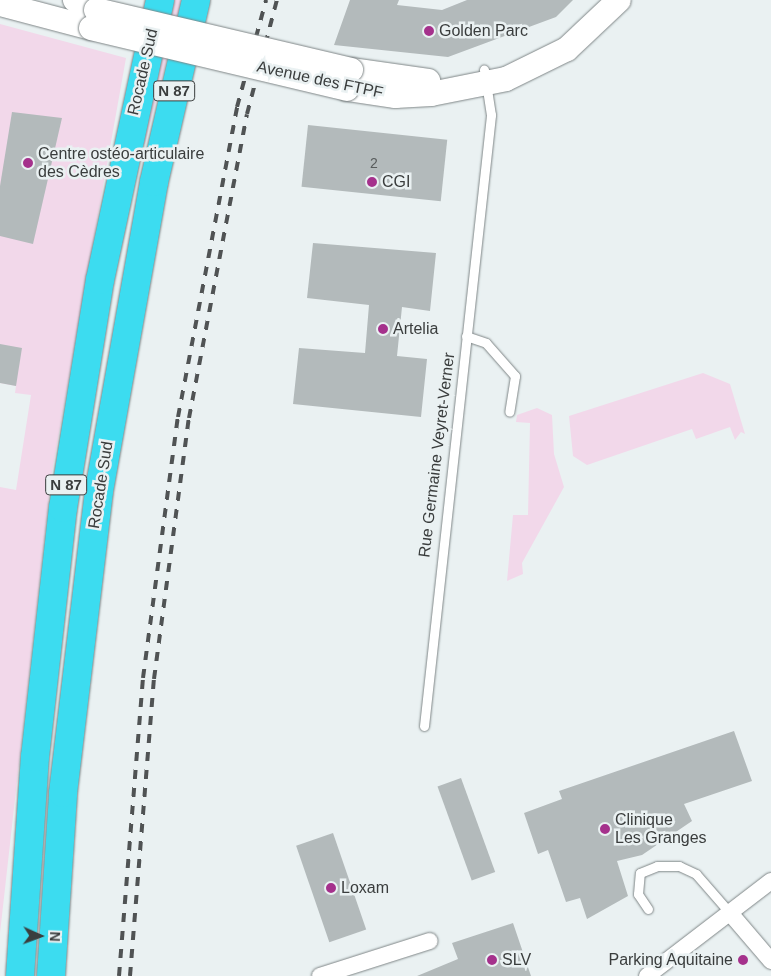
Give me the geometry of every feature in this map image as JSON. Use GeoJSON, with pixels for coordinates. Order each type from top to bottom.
{"type":"FeatureCollection","features":[{"type":"Feature","properties":{"kind":"highway","name":"Rocade Sud"},"geometry":{"type":"LineString","coordinates":[[20,976],[34,756],[63,508],[104,262],[160,0]]}},
{"type":"Feature","properties":{"kind":"highway","name":"Rocade Sud"},"geometry":{"type":"LineString","coordinates":[[51,976],[63,793],[87,578],[116,387],[154,182],[196,0]]}},
{"type":"Feature","properties":{"kind":"highway"},"geometry":{"type":"LineString","coordinates":[[62,976],[63,793]]}},
{"type":"Feature","properties":{"kind":"street","name":"Avenue des FTPF"},"geometry":{"type":"LineString","coordinates":[[486,77],[558,42],[605,0]]}},
{"type":"Feature","properties":{"kind":"street","name":"Avenue des FTPF"},"geometry":{"type":"LineString","coordinates":[[0,4],[88,12],[349,79],[430,81],[486,77],[536,68],[567,49],[618,0]]}},
{"type":"Feature","properties":{"kind":"street"},"geometry":{"type":"LineString","coordinates":[[536,68],[571,52],[609,24],[631,0]]}},
{"type":"Feature","properties":{"kind":"street"},"geometry":{"type":"LineString","coordinates":[[647,976],[771,881]]}},
{"type":"Feature","properties":{"kind":"street"},"geometry":{"type":"LineString","coordinates":[[730,913],[771,961]]}},
{"type":"Feature","properties":{"kind":"street"},"geometry":{"type":"LineString","coordinates":[[320,976],[430,940]]}},
{"type":"Feature","properties":{"kind":"lane","name":"Rue Germaine Veyret-Verner"},"geometry":{"type":"LineString","coordinates":[[424,726],[491,115],[486,77]]}},
{"type":"Feature","properties":{"kind":"lane"},"geometry":{"type":"LineString","coordinates":[[466,336],[486,343],[515,376],[509,412]]}},
{"type":"Feature","properties":{"kind":"lane"},"geometry":{"type":"LineString","coordinates":[[648,909],[638,894],[640,872],[657,866],[679,866],[696,874],[730,913]]}},
{"type":"Feature","properties":{"kind":"shaded area"},"geometry":{"type":"Polygon","coordinates":[[[174,0],[182,0],[145,144],[140,143],[174,0]]]}},
{"type":"Feature","properties":{"kind":"shaded area"},"geometry":{"type":"Polygon","coordinates":[[[0,24],[126,58],[51,478],[0,933],[0,487],[16,490],[31,395],[15,393],[16,386],[0,383],[0,24]]]}},
{"type":"Feature","properties":{"kind":"shaded area"},"geometry":{"type":"Polygon","coordinates":[[[703,373],[730,384],[745,434],[741,432],[735,440],[730,427],[696,439],[692,429],[587,465],[573,456],[569,416],[703,373]]]}},
{"type":"Feature","properties":{"kind":"shaded area"},"geometry":{"type":"Polygon","coordinates":[[[537,408],[552,415],[554,454],[564,487],[522,563],[523,574],[507,581],[513,515],[528,515],[530,423],[516,422],[517,415],[537,408]]]}},
{"type":"Feature","properties":{"kind":"building","name":"Golden Parc"},"geometry":{"type":"Polygon","coordinates":[[[350,0],[399,0],[397,5],[442,10],[467,0],[573,0],[556,17],[448,57],[334,45],[350,0]]]}},
{"type":"Feature","properties":{"kind":"building","name":"Centre ostéo-articulaire des Cèdres"},"geometry":{"type":"Polygon","coordinates":[[[12,112],[62,118],[33,244],[0,236],[0,186],[12,112]]]}},
{"type":"Feature","properties":{"kind":"building"},"geometry":{"type":"Polygon","coordinates":[[[308,125],[447,140],[441,201],[302,187],[308,125]]]}},
{"type":"Feature","properties":{"kind":"building","name":"Artelia"},"geometry":{"type":"Polygon","coordinates":[[[313,243],[436,253],[430,311],[402,307],[397,356],[427,359],[421,417],[293,404],[299,348],[365,353],[369,305],[307,298],[313,243]]]}},
{"type":"Feature","properties":{"kind":"building"},"geometry":{"type":"Polygon","coordinates":[[[0,344],[22,348],[16,386],[0,383],[0,344]]]}},
{"type":"Feature","properties":{"kind":"building","name":"Clinique Les Granges"},"geometry":{"type":"Polygon","coordinates":[[[734,731],[752,781],[684,804],[692,821],[642,855],[617,861],[628,896],[587,919],[580,898],[566,902],[548,850],[538,854],[524,813],[562,799],[559,791],[734,731]]]}},
{"type":"Feature","properties":{"kind":"building"},"geometry":{"type":"Polygon","coordinates":[[[461,778],[495,872],[472,881],[438,787],[461,778]]]}},
{"type":"Feature","properties":{"kind":"building","name":"Loxam"},"geometry":{"type":"Polygon","coordinates":[[[333,833],[366,929],[329,942],[296,846],[333,833]]]}},
{"type":"Feature","properties":{"kind":"building","name":"SLV"},"geometry":{"type":"Polygon","coordinates":[[[513,923],[531,976],[417,976],[458,959],[452,943],[513,923]]]}},
{"type":"Feature","properties":{"kind":"railway"},"geometry":{"type":"LineString","coordinates":[[119,976],[143,678],[178,417],[237,107],[266,0]]}},
{"type":"Feature","properties":{"kind":"railway"},"geometry":{"type":"LineString","coordinates":[[130,976],[154,679],[189,418],[247,114],[277,0]]}},
{"type":"Feature","properties":{"kind":"place","name":"Golden Parc"},"geometry":{"type":"Point","coordinates":[429,31]}},
{"type":"Feature","properties":{"kind":"place","name":"Centre ostéo-articulaire des Cèdres"},"geometry":{"type":"Point","coordinates":[28,163]}},
{"type":"Feature","properties":{"kind":"place","name":"CGI"},"geometry":{"type":"Point","coordinates":[372,182]}},
{"type":"Feature","properties":{"kind":"place","name":"Artelia"},"geometry":{"type":"Point","coordinates":[383,329]}},
{"type":"Feature","properties":{"kind":"place","name":"Clinique Les Granges"},"geometry":{"type":"Point","coordinates":[605,829]}},
{"type":"Feature","properties":{"kind":"place","name":"Loxam"},"geometry":{"type":"Point","coordinates":[331,888]}},
{"type":"Feature","properties":{"kind":"place","name":"SLV"},"geometry":{"type":"Point","coordinates":[492,960]}},
{"type":"Feature","properties":{"kind":"place","name":"Parking Aquitaine"},"geometry":{"type":"Point","coordinates":[743,960]}}]}
